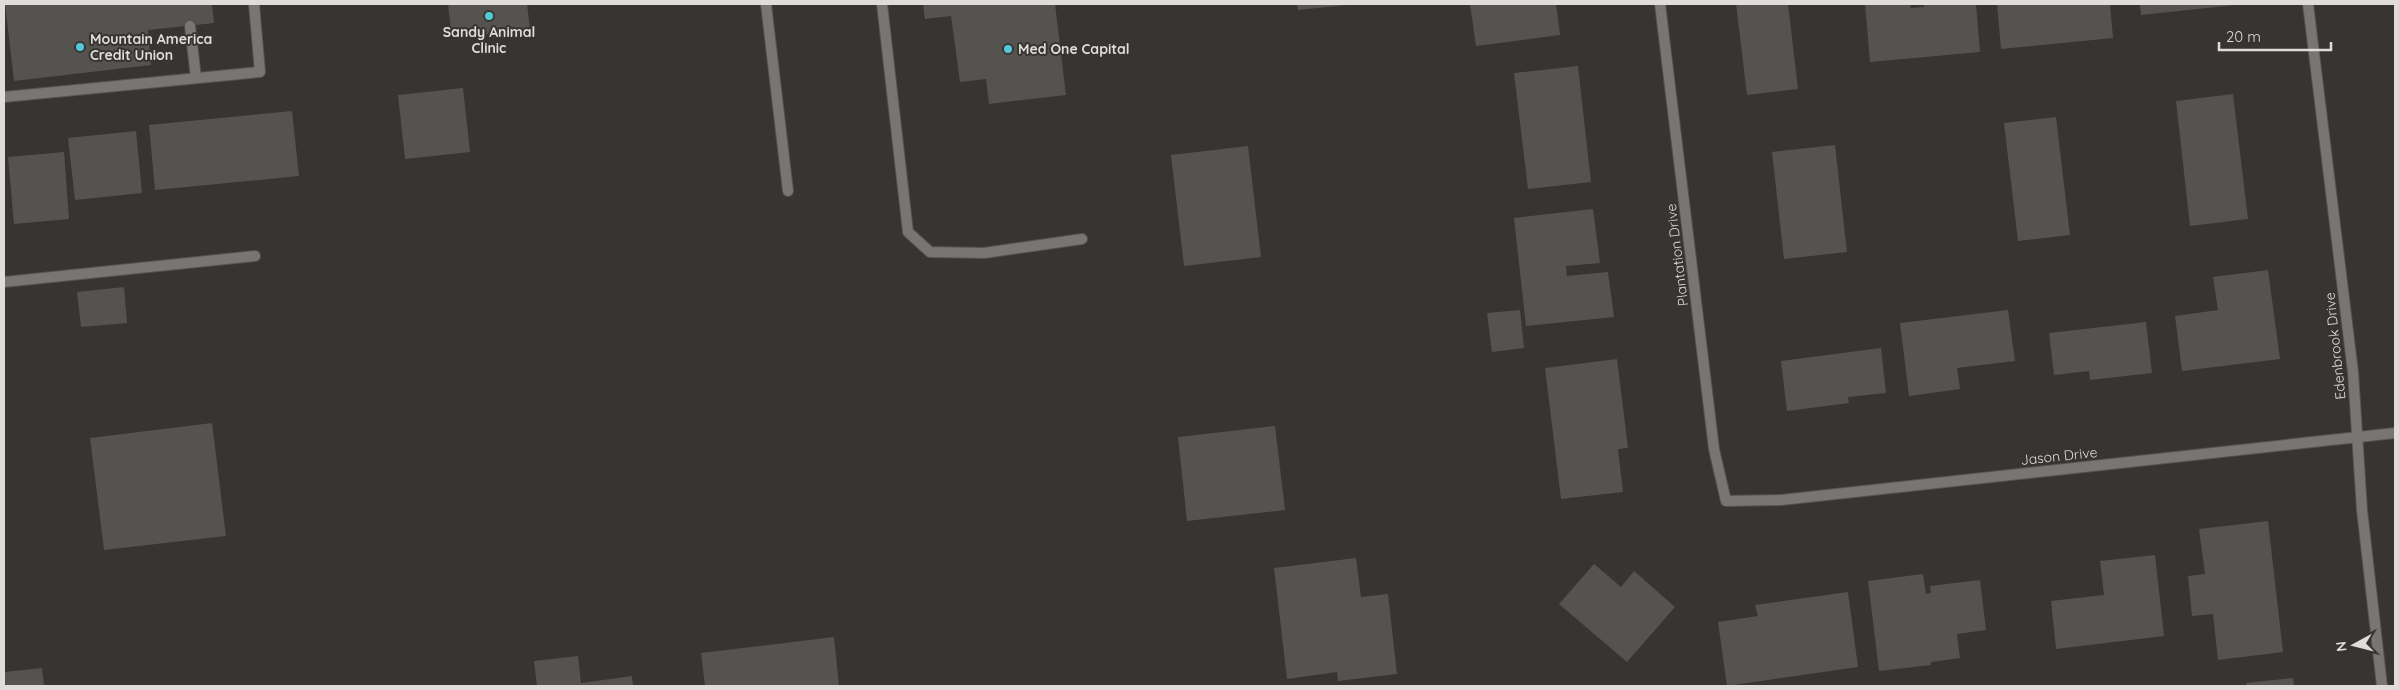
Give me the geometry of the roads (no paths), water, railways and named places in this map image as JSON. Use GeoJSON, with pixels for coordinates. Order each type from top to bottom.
{"type":"FeatureCollection","features":[{"type":"Feature","properties":{"kind":"street"},"geometry":{"type":"LineString","coordinates":[[4,97],[260,72],[254,4]]}},
{"type":"Feature","properties":{"kind":"street"},"geometry":{"type":"LineString","coordinates":[[766,4],[788,191]]}},
{"type":"Feature","properties":{"kind":"street"},"geometry":{"type":"LineString","coordinates":[[882,4],[908,232],[930,252],[984,253],[1082,239]]}},
{"type":"Feature","properties":{"kind":"street","name":"Plantation Drive"},"geometry":{"type":"LineString","coordinates":[[1660,4],[1714,449],[1726,501]]}},
{"type":"Feature","properties":{"kind":"street","name":"Edenbrook Drive"},"geometry":{"type":"LineString","coordinates":[[2308,4],[2353,372],[2362,510],[2382,686]]}},
{"type":"Feature","properties":{"kind":"street"},"geometry":{"type":"LineString","coordinates":[[190,26],[196,78]]}},
{"type":"Feature","properties":{"kind":"street"},"geometry":{"type":"LineString","coordinates":[[4,282],[256,256]]}},
{"type":"Feature","properties":{"kind":"street","name":"Jason Drive"},"geometry":{"type":"LineString","coordinates":[[1726,501],[1781,500],[2395,433]]}},
{"type":"Feature","properties":{"kind":"place","name":"Sandy Animal Clinic"},"geometry":{"type":"Point","coordinates":[489,16]}},
{"type":"Feature","properties":{"kind":"place","name":"Mountain America Credit Union"},"geometry":{"type":"Point","coordinates":[80,47]}},
{"type":"Feature","properties":{"kind":"place","name":"Med One Capital"},"geometry":{"type":"Point","coordinates":[1008,49]}}]}
